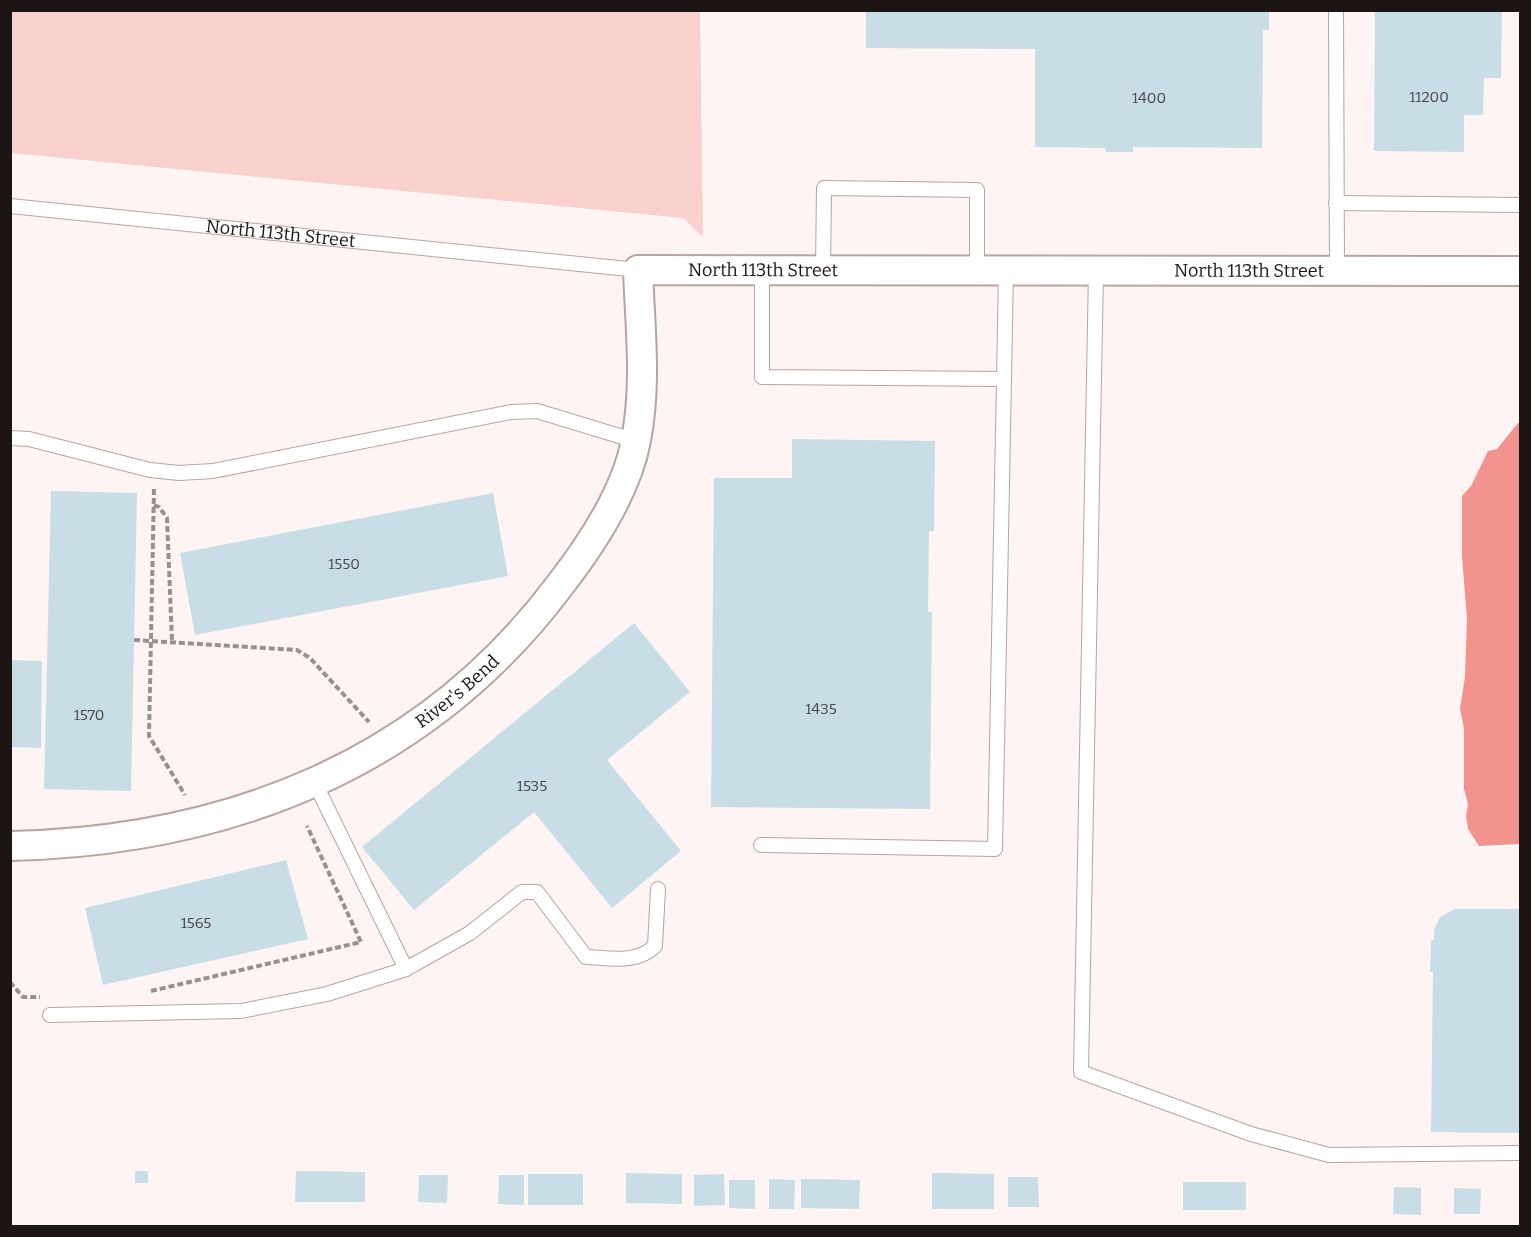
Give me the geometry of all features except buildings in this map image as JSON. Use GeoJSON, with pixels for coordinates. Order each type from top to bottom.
{"type":"FeatureCollection","features":[{"type":"Feature","properties":{"kind":"street","name":"North 113th Street"},"geometry":{"type":"LineString","coordinates":[[638,270],[1521,271]]}},
{"type":"Feature","properties":{"kind":"street","name":"River's Bend"},"geometry":{"type":"LineString","coordinates":[[10,846],[99,841],[168,828],[270,801],[315,783],[363,759],[465,689],[504,654],[582,557],[606,516],[626,472],[636,441],[643,378],[638,270]]}},
{"type":"Feature","properties":{"kind":"lane"},"geometry":{"type":"LineString","coordinates":[[1336,10],[1337,271]]}},
{"type":"Feature","properties":{"kind":"lane"},"geometry":{"type":"LineString","coordinates":[[824,270],[824,189],[835,189],[977,190],[976,271]]}},
{"type":"Feature","properties":{"kind":"lane"},"geometry":{"type":"LineString","coordinates":[[1336,203],[1521,205]]}},
{"type":"Feature","properties":{"kind":"lane","name":"North 113th Street"},"geometry":{"type":"LineString","coordinates":[[10,206],[638,270]]}},
{"type":"Feature","properties":{"kind":"lane"},"geometry":{"type":"LineString","coordinates":[[1096,270],[1081,1072],[1251,1134],[1329,1155],[1521,1153]]}},
{"type":"Feature","properties":{"kind":"lane"},"geometry":{"type":"LineString","coordinates":[[762,271],[762,377],[1004,379]]}},
{"type":"Feature","properties":{"kind":"lane"},"geometry":{"type":"LineString","coordinates":[[761,845],[995,849],[1006,271]]}},
{"type":"Feature","properties":{"kind":"lane"},"geometry":{"type":"LineString","coordinates":[[10,438],[29,439],[155,470],[178,473],[213,471],[511,412],[537,411],[636,441]]}},
{"type":"Feature","properties":{"kind":"lane"},"geometry":{"type":"LineString","coordinates":[[315,783],[406,969]]}},
{"type":"Feature","properties":{"kind":"lane"},"geometry":{"type":"LineString","coordinates":[[50,1015],[241,1011],[327,994],[406,969],[471,933],[522,892],[537,892],[586,957],[640,957],[655,946],[658,889]]}},
{"type":"Feature","properties":{"kind":"path"},"geometry":{"type":"LineString","coordinates":[[155,470],[149,736],[188,800]]}},
{"type":"Feature","properties":{"kind":"path"},"geometry":{"type":"LineString","coordinates":[[154,506],[159,507],[167,518],[172,641]]}},
{"type":"Feature","properties":{"kind":"path"},"geometry":{"type":"LineString","coordinates":[[134,640],[297,650],[310,658],[388,743]]}},
{"type":"Feature","properties":{"kind":"path"},"geometry":{"type":"LineString","coordinates":[[148,992],[361,942],[307,826]]}},
{"type":"Feature","properties":{"kind":"path"},"geometry":{"type":"LineString","coordinates":[[10,982],[24,997],[46,997]]}},
{"type":"Feature","properties":{"kind":"shaded area"},"geometry":{"type":"Polygon","coordinates":[[[10,11],[700,11],[703,237],[683,218],[11,153],[10,11]]]}},
{"type":"Feature","properties":{"kind":"shaded area"},"geometry":{"type":"Polygon","coordinates":[[[1520,423],[1520,844],[1479,846],[1468,829],[1466,816],[1468,804],[1464,789],[1464,729],[1460,708],[1465,677],[1467,619],[1462,556],[1462,496],[1471,486],[1488,451],[1497,449],[1520,423]]]}}]}
